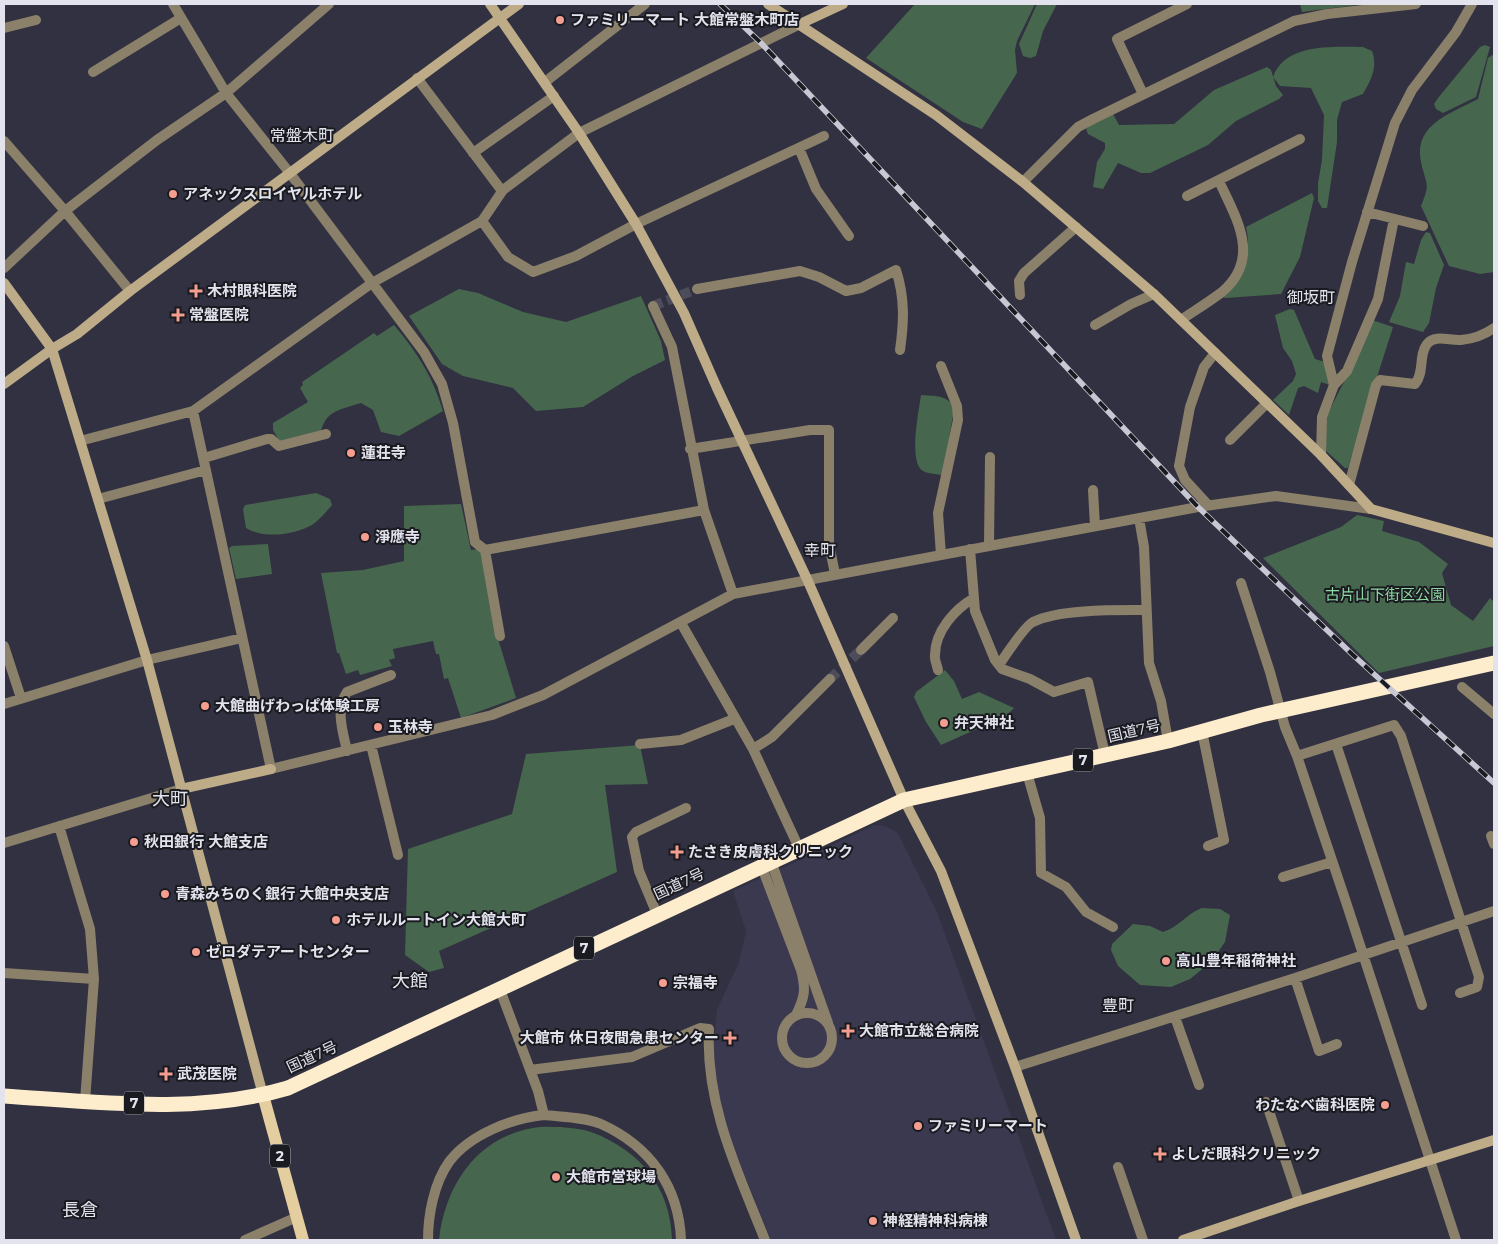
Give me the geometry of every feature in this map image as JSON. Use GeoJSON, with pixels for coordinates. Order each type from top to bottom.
{"type":"FeatureCollection","features":[{"type":"Feature","properties":{"kind":"highway","name":"国道7号"},"geometry":{"type":"LineString","coordinates":[[4,1096],[85,1101],[218,1103],[263,1095],[288,1088],[499,987],[904,800],[1168,741],[1261,715],[1494,663]]}},
{"type":"Feature","properties":{"kind":"main road","name":"2"},"geometry":{"type":"LineString","coordinates":[[263,1095],[303,1240]]}},
{"type":"Feature","properties":{"kind":"street"},"geometry":{"type":"LineString","coordinates":[[172,4],[226,93],[289,172],[424,352],[442,384],[453,424],[474,542],[485,550],[500,636]]}},
{"type":"Feature","properties":{"kind":"street"},"geometry":{"type":"LineString","coordinates":[[4,268],[65,211],[157,140],[226,93],[329,4]]}},
{"type":"Feature","properties":{"kind":"street"},"geometry":{"type":"LineString","coordinates":[[490,4],[501,17],[579,133],[636,224],[684,313],[807,580],[904,800],[941,872],[1015,1067],[1076,1240]]}},
{"type":"Feature","properties":{"kind":"street"},"geometry":{"type":"LineString","coordinates":[[4,384],[52,349],[77,334],[130,291],[289,172],[519,4]]}},
{"type":"Feature","properties":{"kind":"street"},"geometry":{"type":"LineString","coordinates":[[545,82],[645,4]]}},
{"type":"Feature","properties":{"kind":"street"},"geometry":{"type":"LineString","coordinates":[[768,4],[936,115],[1023,182],[1154,294],[1321,454],[1371,510]]}},
{"type":"Feature","properties":{"kind":"street"},"geometry":{"type":"LineString","coordinates":[[80,441],[193,411],[372,283],[482,222],[502,191],[579,133],[843,4]]}},
{"type":"Feature","properties":{"kind":"street"},"geometry":{"type":"LineString","coordinates":[[1143,94],[1117,39],[1187,4]]}},
{"type":"Feature","properties":{"kind":"street"},"geometry":{"type":"LineString","coordinates":[[1023,182],[1078,127],[1294,21],[1327,14],[1416,4]]}},
{"type":"Feature","properties":{"kind":"street"},"geometry":{"type":"LineString","coordinates":[[1334,385],[1327,356],[1367,212],[1395,123],[1412,90],[1456,32],[1472,4]]}},
{"type":"Feature","properties":{"kind":"street"},"geometry":{"type":"LineString","coordinates":[[93,72],[181,18]]}},
{"type":"Feature","properties":{"kind":"street"},"geometry":{"type":"LineString","coordinates":[[4,28],[36,20]]}},
{"type":"Feature","properties":{"kind":"street"},"geometry":{"type":"LineString","coordinates":[[417,78],[502,191]]}},
{"type":"Feature","properties":{"kind":"street"},"geometry":{"type":"LineString","coordinates":[[473,153],[554,96]]}},
{"type":"Feature","properties":{"kind":"street"},"geometry":{"type":"LineString","coordinates":[[482,222],[508,257],[533,272],[576,256],[636,224],[824,136]]}},
{"type":"Feature","properties":{"kind":"street"},"geometry":{"type":"LineString","coordinates":[[1187,196],[1300,139]]}},
{"type":"Feature","properties":{"kind":"street"},"geometry":{"type":"LineString","coordinates":[[4,142],[65,211],[130,291]]}},
{"type":"Feature","properties":{"kind":"street"},"geometry":{"type":"LineString","coordinates":[[799,148],[816,189],[849,236]]}},
{"type":"Feature","properties":{"kind":"street"},"geometry":{"type":"LineString","coordinates":[[1181,320],[1223,290],[1237,273],[1245,253],[1240,226],[1219,181]]}},
{"type":"Feature","properties":{"kind":"street"},"geometry":{"type":"LineString","coordinates":[[1367,212],[1423,226]]}},
{"type":"Feature","properties":{"kind":"street"},"geometry":{"type":"LineString","coordinates":[[1321,454],[1322,417],[1334,385],[1347,371],[1378,298],[1394,219]]}},
{"type":"Feature","properties":{"kind":"street"},"geometry":{"type":"LineString","coordinates":[[1020,295],[1019,281],[1024,273],[1076,227]]}},
{"type":"Feature","properties":{"kind":"street"},"geometry":{"type":"LineString","coordinates":[[697,289],[800,271],[819,277],[846,291],[861,288],[896,270],[902,291],[904,318],[900,350]]}},
{"type":"Feature","properties":{"kind":"street"},"geometry":{"type":"LineString","coordinates":[[4,283],[52,349],[147,660],[263,1095]]}},
{"type":"Feature","properties":{"kind":"street"},"geometry":{"type":"LineString","coordinates":[[1095,325],[1131,304],[1154,294]]}},
{"type":"Feature","properties":{"kind":"street"},"geometry":{"type":"LineString","coordinates":[[653,306],[672,347],[690,449],[704,510],[733,594]]}},
{"type":"Feature","properties":{"kind":"street"},"geometry":{"type":"LineString","coordinates":[[1349,484],[1376,385],[1380,380],[1414,384],[1421,377],[1423,352],[1428,342],[1435,338],[1461,340],[1482,336],[1494,328]]}},
{"type":"Feature","properties":{"kind":"street"},"geometry":{"type":"LineString","coordinates":[[1208,505],[1185,480],[1179,466],[1190,407],[1204,367],[1215,353]]}},
{"type":"Feature","properties":{"kind":"street"},"geometry":{"type":"LineString","coordinates":[[941,366],[957,406],[958,420],[938,513],[941,555]]}},
{"type":"Feature","properties":{"kind":"street"},"geometry":{"type":"LineString","coordinates":[[1230,440],[1267,404]]}},
{"type":"Feature","properties":{"kind":"street"},"geometry":{"type":"LineString","coordinates":[[193,411],[271,768]]}},
{"type":"Feature","properties":{"kind":"street"},"geometry":{"type":"LineString","coordinates":[[690,449],[810,430],[829,430],[829,544],[836,574]]}},
{"type":"Feature","properties":{"kind":"street"},"geometry":{"type":"LineString","coordinates":[[204,458],[266,439],[279,446],[326,434]]}},
{"type":"Feature","properties":{"kind":"street"},"geometry":{"type":"LineString","coordinates":[[989,546],[990,457]]}},
{"type":"Feature","properties":{"kind":"street"},"geometry":{"type":"LineString","coordinates":[[98,499],[206,470]]}},
{"type":"Feature","properties":{"kind":"street"},"geometry":{"type":"LineString","coordinates":[[1092,490],[1095,526]]}},
{"type":"Feature","properties":{"kind":"street"},"geometry":{"type":"LineString","coordinates":[[4,843],[181,789],[492,715],[543,695],[733,594],[1208,505],[1276,496],[1371,510],[1494,543]]}},
{"type":"Feature","properties":{"kind":"street"},"geometry":{"type":"LineString","coordinates":[[485,550],[704,510]]}},
{"type":"Feature","properties":{"kind":"street"},"geometry":{"type":"LineString","coordinates":[[1139,518],[1144,547],[1145,610],[1149,663],[1162,701],[1168,741]]}},
{"type":"Feature","properties":{"kind":"street"},"geometry":{"type":"LineString","coordinates":[[970,550],[975,611],[984,636],[1002,669],[1030,679],[1054,692],[1088,682],[1105,755]]}},
{"type":"Feature","properties":{"kind":"street"},"geometry":{"type":"LineString","coordinates":[[1241,583],[1270,672],[1285,727],[1297,756],[1456,1240]]}},
{"type":"Feature","properties":{"kind":"street"},"geometry":{"type":"LineString","coordinates":[[938,670],[934,655],[948,618],[960,606],[974,598]]}},
{"type":"Feature","properties":{"kind":"street"},"geometry":{"type":"LineString","coordinates":[[999,664],[1032,622],[1063,614],[1145,610]]}},
{"type":"Feature","properties":{"kind":"street"},"geometry":{"type":"LineString","coordinates":[[861,650],[893,618]]}},
{"type":"Feature","properties":{"kind":"street"},"geometry":{"type":"LineString","coordinates":[[681,623],[734,719],[753,749],[799,848]]}},
{"type":"Feature","properties":{"kind":"street"},"geometry":{"type":"LineString","coordinates":[[4,704],[147,660],[242,638]]}},
{"type":"Feature","properties":{"kind":"street"},"geometry":{"type":"LineString","coordinates":[[4,646],[21,698]]}},
{"type":"Feature","properties":{"kind":"street"},"geometry":{"type":"LineString","coordinates":[[347,751],[341,724],[343,698],[347,692],[391,675]]}},
{"type":"Feature","properties":{"kind":"street"},"geometry":{"type":"LineString","coordinates":[[753,749],[772,737],[830,679]]}},
{"type":"Feature","properties":{"kind":"street"},"geometry":{"type":"LineString","coordinates":[[1462,687],[1494,714]]}},
{"type":"Feature","properties":{"kind":"street"},"geometry":{"type":"LineString","coordinates":[[640,744],[681,740],[734,719]]}},
{"type":"Feature","properties":{"kind":"street"},"geometry":{"type":"LineString","coordinates":[[1297,756],[1394,726],[1401,736],[1479,977],[1477,987],[1460,994]]}},
{"type":"Feature","properties":{"kind":"street"},"geometry":{"type":"LineString","coordinates":[[1202,731],[1224,840],[1208,846]]}},
{"type":"Feature","properties":{"kind":"street"},"geometry":{"type":"LineString","coordinates":[[1336,744],[1422,1006]]}},
{"type":"Feature","properties":{"kind":"street"},"geometry":{"type":"LineString","coordinates":[[371,745],[398,855]]}},
{"type":"Feature","properties":{"kind":"street"},"geometry":{"type":"LineString","coordinates":[[1027,773],[1040,818],[1040,873],[1066,887],[1086,912],[1113,928]]}},
{"type":"Feature","properties":{"kind":"street"},"geometry":{"type":"LineString","coordinates":[[657,914],[639,871],[632,836],[636,832],[686,808]]}},
{"type":"Feature","properties":{"kind":"street"},"geometry":{"type":"LineString","coordinates":[[59,826],[90,929],[94,979],[85,1101]]}},
{"type":"Feature","properties":{"kind":"street"},"geometry":{"type":"LineString","coordinates":[[1283,877],[1332,862]]}},
{"type":"Feature","properties":{"kind":"street"},"geometry":{"type":"LineString","coordinates":[[766,863],[833,1038],[828,1053],[816,1062],[800,1063],[786,1053],[782,1036],[789,1020],[796,1015],[802,1003],[805,987],[766,863]]}},
{"type":"Feature","properties":{"kind":"street"},"geometry":{"type":"LineString","coordinates":[[1015,1067],[1295,978],[1494,911]]}},
{"type":"Feature","properties":{"kind":"street"},"geometry":{"type":"LineString","coordinates":[[4,973],[94,979]]}},
{"type":"Feature","properties":{"kind":"street"},"geometry":{"type":"LineString","coordinates":[[1295,978],[1319,1051],[1337,1044]]}},
{"type":"Feature","properties":{"kind":"street"},"geometry":{"type":"LineString","coordinates":[[499,987],[530,1070],[544,1115]]}},
{"type":"Feature","properties":{"kind":"street"},"geometry":{"type":"LineString","coordinates":[[796,1015],[813,1013],[828,1023]]}},
{"type":"Feature","properties":{"kind":"street"},"geometry":{"type":"LineString","coordinates":[[1175,1017],[1199,1085]]}},
{"type":"Feature","properties":{"kind":"street"},"geometry":{"type":"LineString","coordinates":[[530,1070],[632,1057],[700,1028],[710,1030],[708,1052],[711,1086],[722,1131],[765,1240]]}},
{"type":"Feature","properties":{"kind":"street"},"geometry":{"type":"LineString","coordinates":[[1266,1102],[1299,1201]]}},
{"type":"Feature","properties":{"kind":"street"},"geometry":{"type":"LineString","coordinates":[[428,1240],[436,1187],[450,1162],[478,1137],[513,1120],[544,1115],[600,1124],[635,1145],[660,1169],[666,1180],[680,1231],[680,1240]]}},
{"type":"Feature","properties":{"kind":"street"},"geometry":{"type":"LineString","coordinates":[[1183,1240],[1299,1201],[1430,1162],[1494,1140]]}},
{"type":"Feature","properties":{"kind":"street"},"geometry":{"type":"LineString","coordinates":[[1118,1167],[1143,1240]]}},
{"type":"Feature","properties":{"kind":"street"},"geometry":{"type":"LineString","coordinates":[[246,1240],[297,1217]]}},
{"type":"Feature","properties":{"kind":"shaded area","name":"大館市立総合病院"},"geometry":{"type":"Polygon","coordinates":[[[875,825],[885,826],[898,833],[937,912],[1056,1240],[771,1240],[719,1111],[713,1052],[717,1010],[739,962],[746,931],[733,891],[875,825]]]}},
{"type":"Feature","properties":{"kind":"green space"},"geometry":{"type":"Polygon","coordinates":[[[915,4],[1035,4],[1017,41],[1015,50],[1017,73],[982,129],[963,122],[866,58],[915,4]]]}},
{"type":"Feature","properties":{"kind":"green space"},"geometry":{"type":"Polygon","coordinates":[[[1037,4],[1057,4],[1043,31],[1036,56],[1030,58],[1023,56],[1019,44],[1037,4]]]}},
{"type":"Feature","properties":{"kind":"green space"},"geometry":{"type":"Polygon","coordinates":[[[1300,4],[1364,4],[1302,12],[1300,4]]]}},
{"type":"Feature","properties":{"kind":"green space"},"geometry":{"type":"Polygon","coordinates":[[[1485,45],[1490,47],[1476,97],[1443,113],[1436,109],[1434,104],[1438,98],[1480,47],[1485,45]]]}},
{"type":"Feature","properties":{"kind":"green space"},"geometry":{"type":"Polygon","coordinates":[[[1363,47],[1372,51],[1374,57],[1373,73],[1363,94],[1342,102],[1337,120],[1337,142],[1327,208],[1322,208],[1318,201],[1318,183],[1322,160],[1324,115],[1311,88],[1280,86],[1273,77],[1279,66],[1288,58],[1311,49],[1363,47]]]}},
{"type":"Feature","properties":{"kind":"green space"},"geometry":{"type":"Polygon","coordinates":[[[1494,54],[1494,272],[1480,274],[1449,266],[1421,206],[1427,187],[1420,149],[1423,138],[1437,122],[1446,115],[1478,99],[1488,58],[1494,54]]]}},
{"type":"Feature","properties":{"kind":"green space"},"geometry":{"type":"Polygon","coordinates":[[[1267,67],[1271,70],[1276,86],[1283,95],[1279,99],[1236,121],[1208,145],[1150,173],[1141,173],[1118,163],[1103,189],[1093,187],[1097,162],[1105,149],[1105,143],[1088,134],[1086,129],[1095,122],[1113,114],[1119,125],[1174,124],[1214,90],[1267,67]]]}},
{"type":"Feature","properties":{"kind":"green space"},"geometry":{"type":"Polygon","coordinates":[[[1312,193],[1314,198],[1300,257],[1281,294],[1222,297],[1244,265],[1248,248],[1246,227],[1312,193]]]}},
{"type":"Feature","properties":{"kind":"green space"},"geometry":{"type":"Polygon","coordinates":[[[1426,232],[1430,233],[1444,265],[1436,288],[1429,323],[1423,332],[1389,322],[1400,296],[1406,262],[1414,264],[1421,240],[1426,232]]]}},
{"type":"Feature","properties":{"kind":"green space"},"geometry":{"type":"Polygon","coordinates":[[[459,289],[478,293],[523,312],[566,322],[641,296],[661,341],[665,360],[633,376],[583,407],[536,411],[513,388],[463,376],[442,364],[409,316],[459,289]]]}},
{"type":"Feature","properties":{"kind":"green space"},"geometry":{"type":"Polygon","coordinates":[[[1290,309],[1294,310],[1315,359],[1325,362],[1330,385],[1321,382],[1318,393],[1304,386],[1298,388],[1289,415],[1273,400],[1293,381],[1296,374],[1292,361],[1283,348],[1275,315],[1290,309]]]}},
{"type":"Feature","properties":{"kind":"green space"},"geometry":{"type":"Polygon","coordinates":[[[1372,320],[1393,327],[1348,468],[1345,468],[1325,450],[1326,417],[1372,320]]]}},
{"type":"Feature","properties":{"kind":"green space"},"geometry":{"type":"Polygon","coordinates":[[[394,325],[423,365],[434,386],[443,411],[399,436],[381,432],[373,410],[361,403],[341,409],[331,415],[326,419],[321,432],[280,442],[273,430],[273,423],[308,402],[300,388],[303,385],[302,382],[374,333],[377,336],[394,325]]]}},
{"type":"Feature","properties":{"kind":"green space"},"geometry":{"type":"Polygon","coordinates":[[[921,395],[945,399],[952,404],[954,409],[943,475],[923,471],[916,458],[915,447],[921,395]]]}},
{"type":"Feature","properties":{"kind":"green space"},"geometry":{"type":"Polygon","coordinates":[[[316,493],[330,499],[332,505],[312,525],[297,531],[270,535],[261,534],[246,528],[243,509],[245,505],[316,493]]]}},
{"type":"Feature","properties":{"kind":"green space"},"geometry":{"type":"Polygon","coordinates":[[[461,504],[471,550],[480,549],[496,632],[516,698],[461,718],[448,678],[444,679],[439,654],[436,654],[433,641],[393,649],[395,658],[389,660],[392,666],[360,675],[358,670],[346,674],[339,653],[337,653],[321,573],[363,570],[404,561],[404,506],[461,504]]]}},
{"type":"Feature","properties":{"kind":"green space","name":"古片山下街区公園"},"geometry":{"type":"Polygon","coordinates":[[[1357,515],[1384,521],[1382,531],[1419,542],[1448,564],[1442,573],[1451,605],[1473,621],[1490,598],[1494,602],[1494,646],[1379,673],[1263,558],[1341,527],[1357,515]]]}},
{"type":"Feature","properties":{"kind":"green space"},"geometry":{"type":"Polygon","coordinates":[[[268,544],[272,574],[236,579],[229,548],[232,546],[268,544]]]}},
{"type":"Feature","properties":{"kind":"green space"},"geometry":{"type":"Polygon","coordinates":[[[945,670],[954,681],[962,699],[979,692],[1014,708],[1006,716],[941,745],[926,722],[914,697],[916,692],[945,670]]]}},
{"type":"Feature","properties":{"kind":"green space"},"geometry":{"type":"Polygon","coordinates":[[[640,745],[648,784],[605,785],[617,872],[439,951],[444,968],[429,972],[405,955],[408,849],[512,814],[526,754],[640,745]]]}},
{"type":"Feature","properties":{"kind":"green space"},"geometry":{"type":"Polygon","coordinates":[[[1202,908],[1220,909],[1230,915],[1225,942],[1211,962],[1190,979],[1171,987],[1140,985],[1118,966],[1111,950],[1112,944],[1133,924],[1150,926],[1163,932],[1174,927],[1202,908]]]}},
{"type":"Feature","properties":{"kind":"green space","name":"大館市営球場"},"geometry":{"type":"Polygon","coordinates":[[[536,1127],[561,1127],[591,1132],[609,1140],[638,1160],[650,1173],[666,1204],[672,1240],[439,1240],[442,1220],[456,1183],[467,1167],[480,1154],[495,1142],[513,1133],[536,1127]]]}},
{"type":"Feature","properties":{"kind":"tunnel"},"geometry":{"type":"LineString","coordinates":[[653,306],[697,289]]}},
{"type":"Feature","properties":{"kind":"tunnel"},"geometry":{"type":"LineString","coordinates":[[830,679],[861,650]]}},
{"type":"Feature","properties":{"kind":"railway"},"geometry":{"type":"LineString","coordinates":[[720,4],[761,43],[1198,507],[1353,655],[1494,783]]}},
{"type":"Feature","properties":{"kind":"place","name":"ファミリーマート 大館常盤木町店"},"geometry":{"type":"Point","coordinates":[560,20]}},
{"type":"Feature","properties":{"kind":"place","name":"アネックスロイヤルホテル"},"geometry":{"type":"Point","coordinates":[173,194]}},
{"type":"Feature","properties":{"kind":"place","name":"木村眼科医院"},"geometry":{"type":"Point","coordinates":[196,291]}},
{"type":"Feature","properties":{"kind":"place","name":"常盤医院"},"geometry":{"type":"Point","coordinates":[178,315]}},
{"type":"Feature","properties":{"kind":"place","name":"蓮荘寺"},"geometry":{"type":"Point","coordinates":[351,453]}},
{"type":"Feature","properties":{"kind":"place","name":"淨應寺"},"geometry":{"type":"Point","coordinates":[365,537]}},
{"type":"Feature","properties":{"kind":"place","name":"大館曲げわっぱ体験工房"},"geometry":{"type":"Point","coordinates":[205,706]}},
{"type":"Feature","properties":{"kind":"place","name":"弁天神社"},"geometry":{"type":"Point","coordinates":[944,723]}},
{"type":"Feature","properties":{"kind":"place","name":"玉林寺"},"geometry":{"type":"Point","coordinates":[378,727]}},
{"type":"Feature","properties":{"kind":"place","name":"秋田銀行 大館支店"},"geometry":{"type":"Point","coordinates":[134,842]}},
{"type":"Feature","properties":{"kind":"place","name":"たさき皮膚科クリニック"},"geometry":{"type":"Point","coordinates":[677,852]}},
{"type":"Feature","properties":{"kind":"place","name":"青森みちのく銀行 大館中央支店"},"geometry":{"type":"Point","coordinates":[165,894]}},
{"type":"Feature","properties":{"kind":"place","name":"ホテルルートイン大館大町"},"geometry":{"type":"Point","coordinates":[336,920]}},
{"type":"Feature","properties":{"kind":"place","name":"ゼロダテアートセンター"},"geometry":{"type":"Point","coordinates":[196,952]}},
{"type":"Feature","properties":{"kind":"place","name":"高山豊年稲荷神社"},"geometry":{"type":"Point","coordinates":[1166,961]}},
{"type":"Feature","properties":{"kind":"place","name":"宗福寺"},"geometry":{"type":"Point","coordinates":[663,983]}},
{"type":"Feature","properties":{"kind":"place","name":"大館市立総合病院"},"geometry":{"type":"Point","coordinates":[848,1031]}},
{"type":"Feature","properties":{"kind":"place","name":"大館市 休日夜間急患センター"},"geometry":{"type":"Point","coordinates":[730,1038]}},
{"type":"Feature","properties":{"kind":"place","name":"武茂医院"},"geometry":{"type":"Point","coordinates":[166,1074]}},
{"type":"Feature","properties":{"kind":"place","name":"わたなべ歯科医院"},"geometry":{"type":"Point","coordinates":[1385,1105]}},
{"type":"Feature","properties":{"kind":"place","name":"ファミリーマート"},"geometry":{"type":"Point","coordinates":[918,1126]}},
{"type":"Feature","properties":{"kind":"place","name":"よしだ眼科クリニック"},"geometry":{"type":"Point","coordinates":[1160,1154]}},
{"type":"Feature","properties":{"kind":"place","name":"大館市営球場"},"geometry":{"type":"Point","coordinates":[556,1177]}},
{"type":"Feature","properties":{"kind":"place","name":"神経精神科病棟"},"geometry":{"type":"Point","coordinates":[873,1221]}},
{"type":"Feature","properties":{"kind":"district","name":"常盤木町"},"geometry":{"type":"Point","coordinates":[302,135]}},
{"type":"Feature","properties":{"kind":"district","name":"御坂町"},"geometry":{"type":"Point","coordinates":[1311,297]}},
{"type":"Feature","properties":{"kind":"district","name":"幸町"},"geometry":{"type":"Point","coordinates":[820,550]}},
{"type":"Feature","properties":{"kind":"district","name":"大町"},"geometry":{"type":"Point","coordinates":[170,799]}},
{"type":"Feature","properties":{"kind":"district","name":"大館"},"geometry":{"type":"Point","coordinates":[410,981]}},
{"type":"Feature","properties":{"kind":"district","name":"豊町"},"geometry":{"type":"Point","coordinates":[1118,1005]}},
{"type":"Feature","properties":{"kind":"district","name":"長倉"},"geometry":{"type":"Point","coordinates":[80,1210]}}]}
